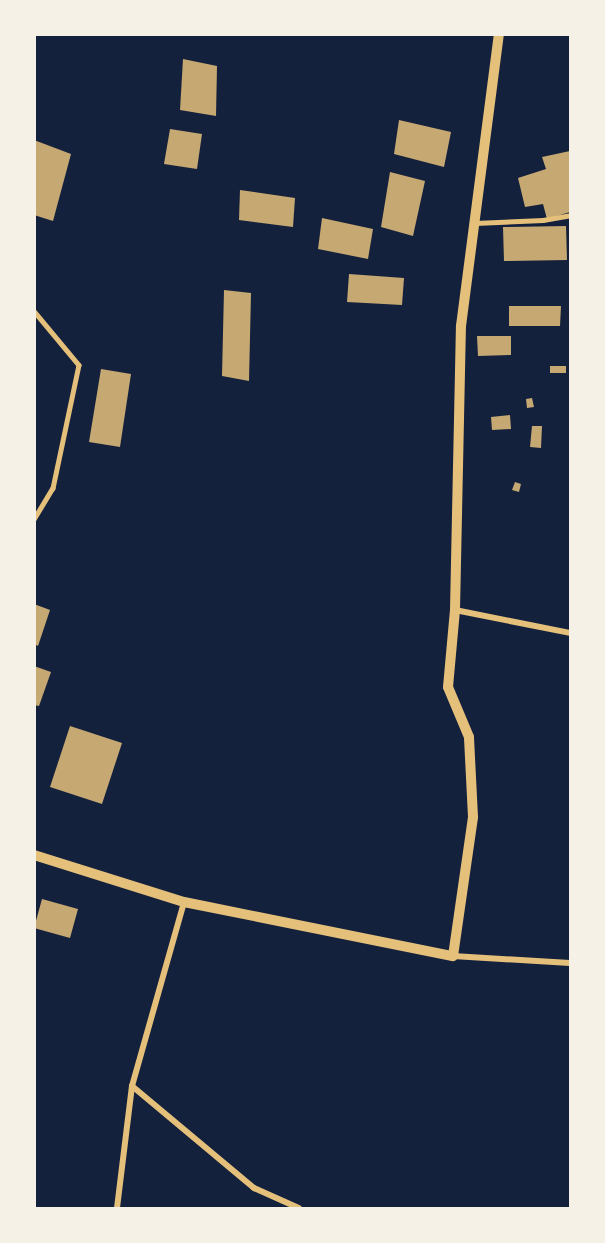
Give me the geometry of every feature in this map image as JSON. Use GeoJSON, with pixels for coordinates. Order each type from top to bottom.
{"type":"FeatureCollection","features":[{"type":"Feature","properties":{"kind":"street"},"geometry":{"type":"LineString","coordinates":[[453,956],[473,817],[469,737],[448,687],[455,610],[461,326],[499,34]]}},
{"type":"Feature","properties":{"kind":"street"},"geometry":{"type":"LineString","coordinates":[[455,610],[570,633]]}},
{"type":"Feature","properties":{"kind":"street"},"geometry":{"type":"LineString","coordinates":[[34,855],[184,902],[453,956],[570,963]]}},
{"type":"Feature","properties":{"kind":"street"},"geometry":{"type":"LineString","coordinates":[[117,1209],[132,1086],[184,902]]}},
{"type":"Feature","properties":{"kind":"street"},"geometry":{"type":"LineString","coordinates":[[132,1086],[254,1188],[300,1209]]}},
{"type":"Feature","properties":{"kind":"lane"},"geometry":{"type":"LineString","coordinates":[[473,223],[543,220],[570,215]]}},
{"type":"Feature","properties":{"kind":"lane"},"geometry":{"type":"LineString","coordinates":[[34,311],[80,365],[53,488],[34,520]]}},
{"type":"Feature","properties":{"kind":"building"},"geometry":{"type":"Polygon","coordinates":[[[183,59],[217,66],[216,116],[180,110],[183,59]]]}},
{"type":"Feature","properties":{"kind":"building"},"geometry":{"type":"Polygon","coordinates":[[[399,120],[451,132],[444,167],[394,154],[399,120]]]}},
{"type":"Feature","properties":{"kind":"building"},"geometry":{"type":"Polygon","coordinates":[[[170,129],[202,134],[197,169],[164,164],[170,129]]]}},
{"type":"Feature","properties":{"kind":"building"},"geometry":{"type":"Polygon","coordinates":[[[34,140],[71,154],[53,221],[34,215],[34,140]]]}},
{"type":"Feature","properties":{"kind":"building"},"geometry":{"type":"Polygon","coordinates":[[[570,151],[570,212],[547,219],[543,204],[525,207],[518,178],[546,169],[542,157],[570,151]]]}},
{"type":"Feature","properties":{"kind":"building"},"geometry":{"type":"Polygon","coordinates":[[[390,172],[425,181],[413,236],[381,227],[390,172]]]}},
{"type":"Feature","properties":{"kind":"building"},"geometry":{"type":"Polygon","coordinates":[[[240,190],[295,198],[293,227],[239,220],[240,190]]]}},
{"type":"Feature","properties":{"kind":"building"},"geometry":{"type":"Polygon","coordinates":[[[322,218],[373,229],[368,259],[318,249],[322,218]]]}},
{"type":"Feature","properties":{"kind":"building"},"geometry":{"type":"Polygon","coordinates":[[[566,226],[567,260],[504,261],[503,227],[566,226]]]}},
{"type":"Feature","properties":{"kind":"building"},"geometry":{"type":"Polygon","coordinates":[[[349,274],[404,278],[402,305],[347,302],[349,274]]]}},
{"type":"Feature","properties":{"kind":"building"},"geometry":{"type":"Polygon","coordinates":[[[224,290],[251,293],[249,381],[222,376],[224,290]]]}},
{"type":"Feature","properties":{"kind":"building"},"geometry":{"type":"Polygon","coordinates":[[[509,306],[561,306],[560,326],[509,326],[509,306]]]}},
{"type":"Feature","properties":{"kind":"building"},"geometry":{"type":"Polygon","coordinates":[[[477,336],[511,336],[511,355],[478,356],[477,336]]]}},
{"type":"Feature","properties":{"kind":"building"},"geometry":{"type":"Polygon","coordinates":[[[550,366],[566,366],[566,373],[550,373],[550,366]]]}},
{"type":"Feature","properties":{"kind":"building"},"geometry":{"type":"Polygon","coordinates":[[[101,369],[131,374],[120,447],[89,442],[101,369]]]}},
{"type":"Feature","properties":{"kind":"building"},"geometry":{"type":"Polygon","coordinates":[[[532,398],[534,407],[527,408],[526,399],[532,398]]]}},
{"type":"Feature","properties":{"kind":"building"},"geometry":{"type":"Polygon","coordinates":[[[510,415],[511,429],[492,430],[491,417],[510,415]]]}},
{"type":"Feature","properties":{"kind":"building"},"geometry":{"type":"Polygon","coordinates":[[[532,426],[542,426],[541,448],[530,447],[532,426]]]}},
{"type":"Feature","properties":{"kind":"building"},"geometry":{"type":"Polygon","coordinates":[[[515,482],[521,484],[519,492],[512,490],[515,482]]]}},
{"type":"Feature","properties":{"kind":"building"},"geometry":{"type":"Polygon","coordinates":[[[34,604],[50,610],[38,646],[34,644],[34,604]]]}},
{"type":"Feature","properties":{"kind":"building"},"geometry":{"type":"Polygon","coordinates":[[[34,666],[51,672],[39,706],[34,705],[34,666]]]}},
{"type":"Feature","properties":{"kind":"building"},"geometry":{"type":"Polygon","coordinates":[[[70,726],[122,743],[102,804],[50,787],[70,726]]]}},
{"type":"Feature","properties":{"kind":"building"},"geometry":{"type":"Polygon","coordinates":[[[42,899],[78,909],[70,938],[34,928],[42,899]]]}}]}
